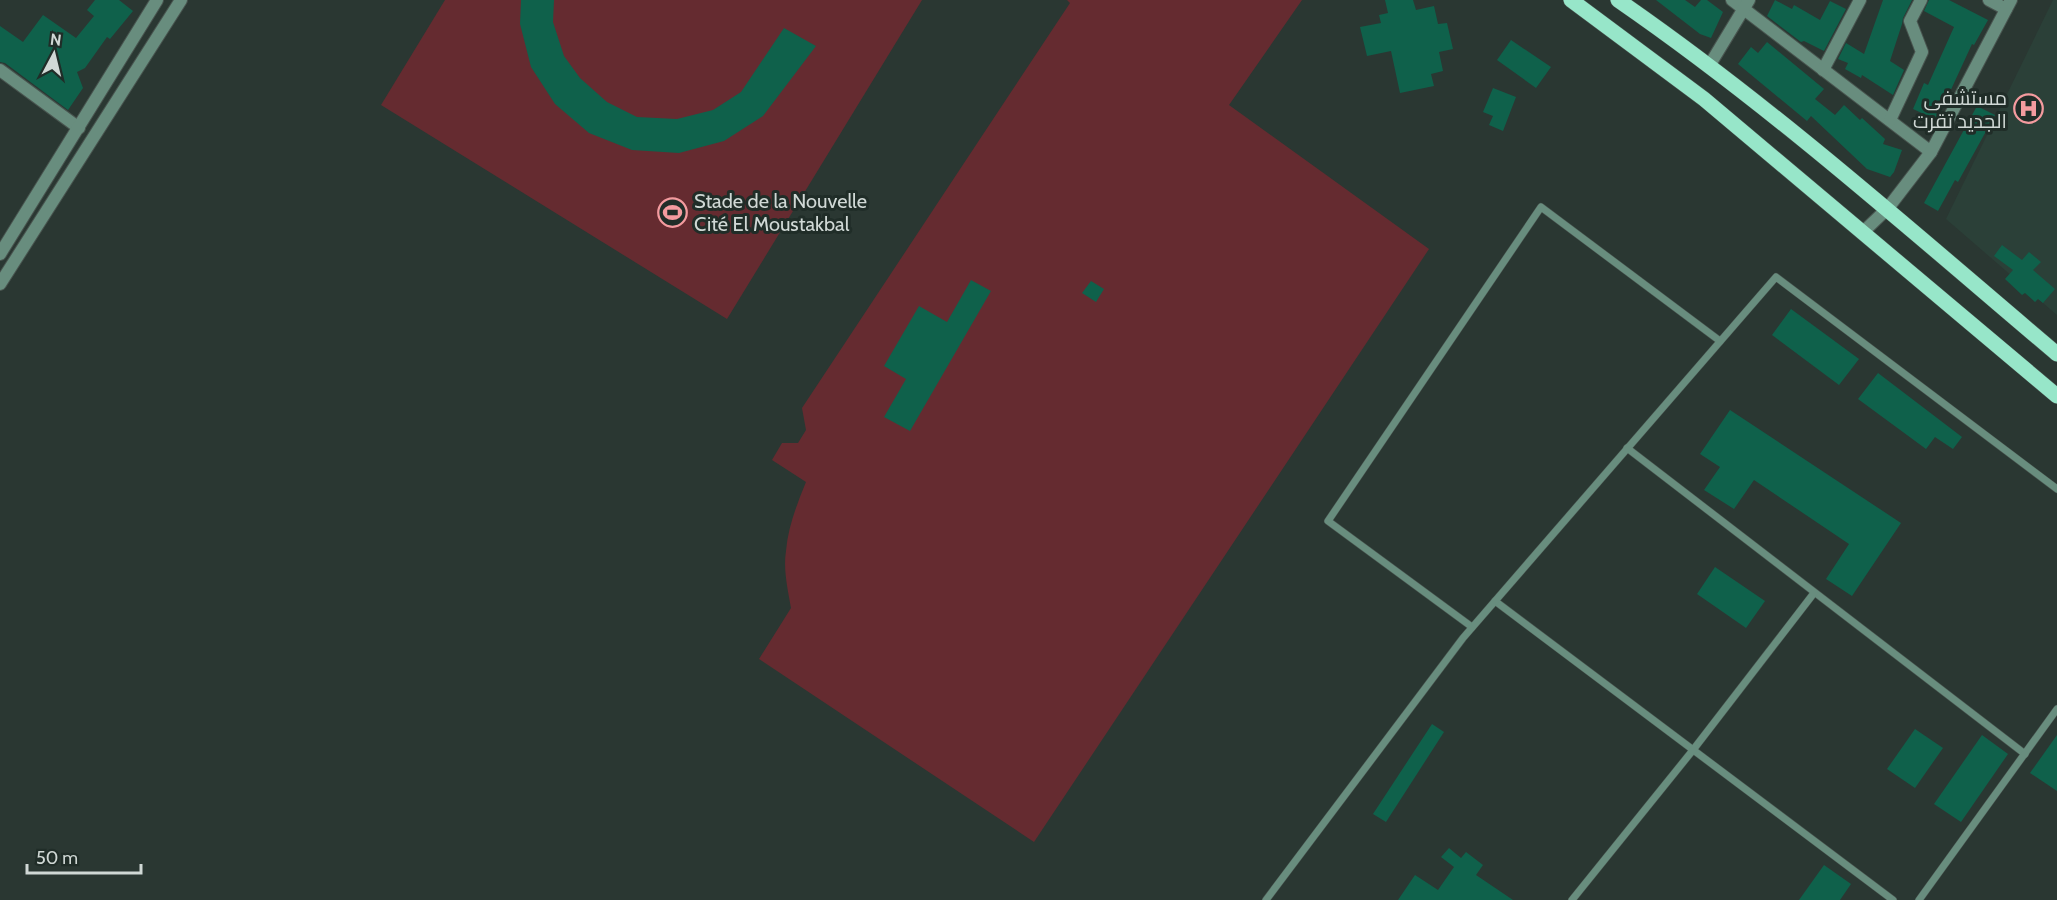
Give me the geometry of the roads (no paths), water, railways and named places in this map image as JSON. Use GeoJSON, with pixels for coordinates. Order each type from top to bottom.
{"type":"FeatureCollection","features":[{"type":"Feature","properties":{"kind":"main road"},"geometry":{"type":"LineString","coordinates":[[1571,0],[1704,99],[2057,396]]}},
{"type":"Feature","properties":{"kind":"main road"},"geometry":{"type":"LineString","coordinates":[[1618,0],[1678,42],[1888,208],[2057,354]]}},
{"type":"Feature","properties":{"kind":"street"},"geometry":{"type":"LineString","coordinates":[[0,284],[182,0]]}},
{"type":"Feature","properties":{"kind":"street"},"geometry":{"type":"LineString","coordinates":[[1732,0],[1747,5],[1824,70],[1931,152]]}},
{"type":"Feature","properties":{"kind":"street"},"geometry":{"type":"LineString","coordinates":[[1824,70],[1860,0]]}},
{"type":"Feature","properties":{"kind":"street"},"geometry":{"type":"LineString","coordinates":[[1890,120],[1922,52],[1910,21],[1921,0]]}},
{"type":"Feature","properties":{"kind":"street"},"geometry":{"type":"LineString","coordinates":[[1862,233],[1888,208],[1931,152],[2008,4],[1989,0]]}},
{"type":"Feature","properties":{"kind":"street"},"geometry":{"type":"LineString","coordinates":[[0,254],[79,128],[154,1]]}},
{"type":"Feature","properties":{"kind":"street"},"geometry":{"type":"LineString","coordinates":[[1709,66],[1747,5]]}},
{"type":"Feature","properties":{"kind":"street"},"geometry":{"type":"LineString","coordinates":[[0,70],[79,128]]}},
{"type":"Feature","properties":{"kind":"lane"},"geometry":{"type":"LineString","coordinates":[[1472,627],[1328,521],[1541,207],[1720,341]]}},
{"type":"Feature","properties":{"kind":"lane"},"geometry":{"type":"LineString","coordinates":[[1266,900],[1472,627],[1776,277],[2057,489]]}},
{"type":"Feature","properties":{"kind":"lane"},"geometry":{"type":"LineString","coordinates":[[1627,448],[2025,754]]}},
{"type":"Feature","properties":{"kind":"lane"},"geometry":{"type":"LineString","coordinates":[[1572,900],[1693,750],[1814,593]]}},
{"type":"Feature","properties":{"kind":"lane"},"geometry":{"type":"LineString","coordinates":[[1495,601],[1893,900]]}},
{"type":"Feature","properties":{"kind":"lane"},"geometry":{"type":"LineString","coordinates":[[1919,900],[2057,709]]}},
{"type":"Feature","properties":{"kind":"place","name":"مستشفى الجديد تقرت"},"geometry":{"type":"Point","coordinates":[2028,109]}},
{"type":"Feature","properties":{"kind":"place","name":"Stade de la Nouvelle Cité El Moustakbal"},"geometry":{"type":"Point","coordinates":[673,212]}}]}
